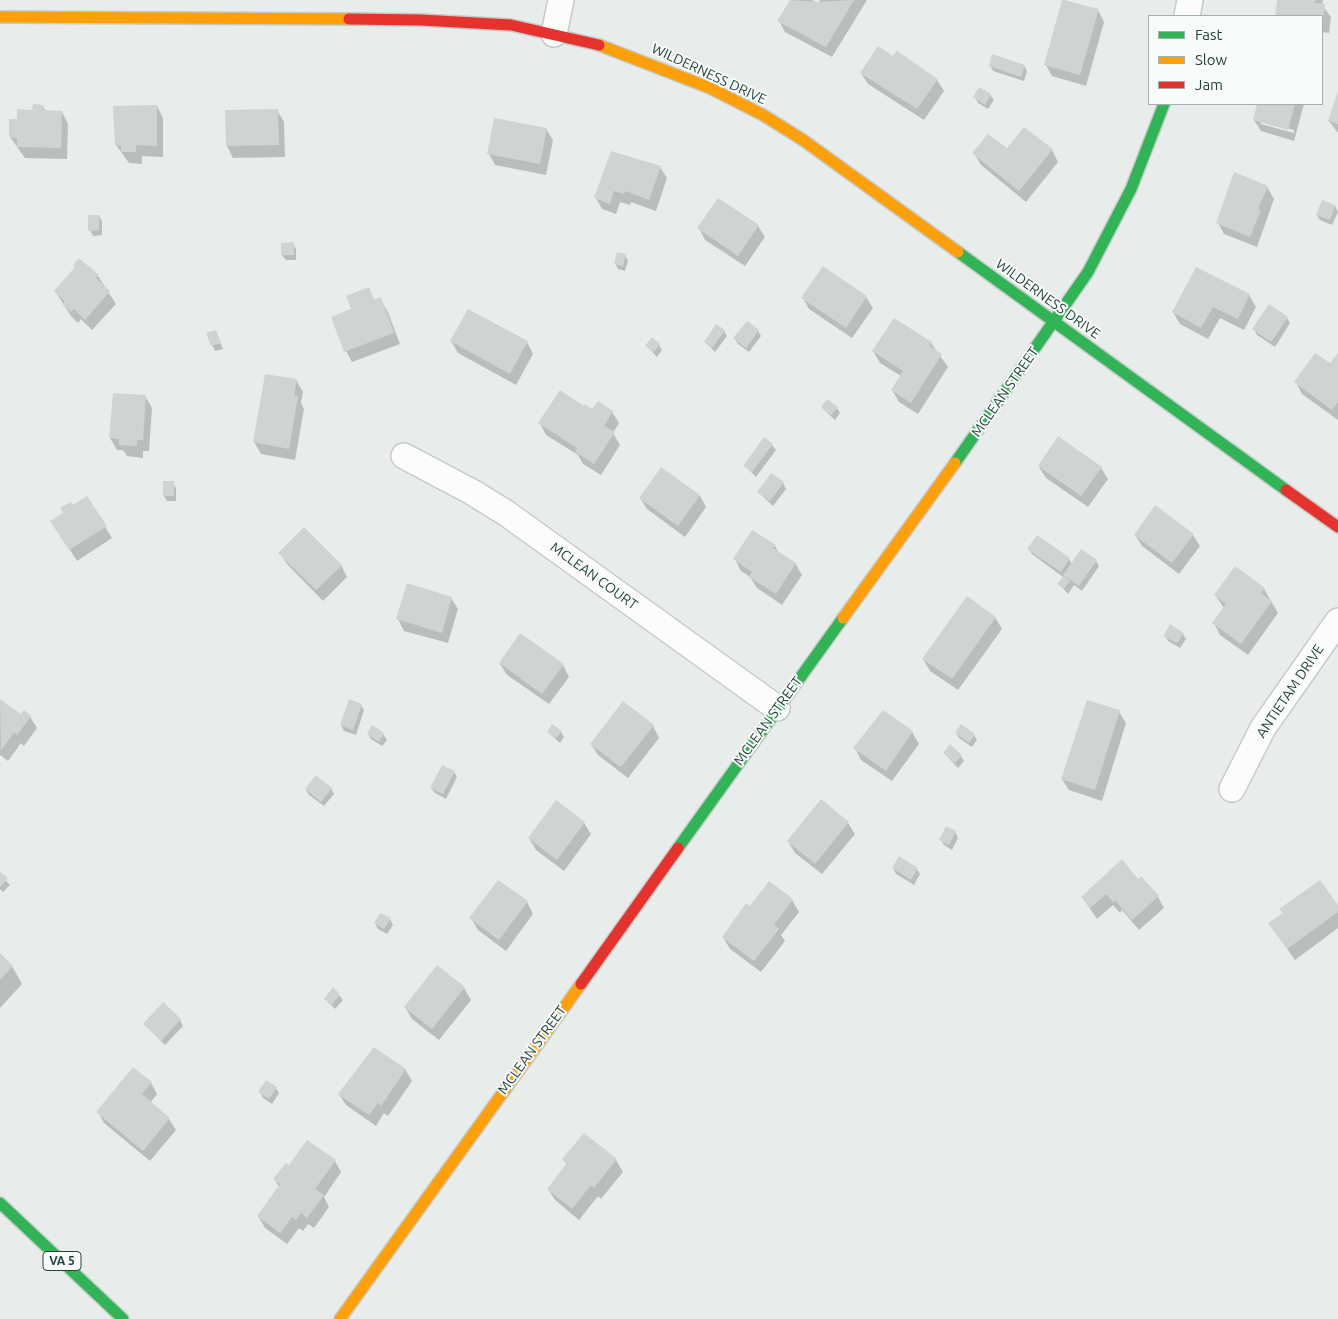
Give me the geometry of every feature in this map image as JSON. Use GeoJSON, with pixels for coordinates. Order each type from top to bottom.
{"type":"FeatureCollection","features":[{"type":"Feature","properties":{"kind":"street"},"geometry":{"type":"LineString","coordinates":[[554,34],[561,0]]}},
{"type":"Feature","properties":{"kind":"street"},"geometry":{"type":"LineString","coordinates":[[1187,15],[1190,0]]}},
{"type":"Feature","properties":{"kind":"street","name":"WILDERNESS DRIVE"},"geometry":{"type":"LineString","coordinates":[[0,17],[159,9],[511,25],[592,42],[651,62],[710,88],[763,115],[811,146],[1338,527]]}},
{"type":"Feature","properties":{"kind":"street","name":"MCLEAN STREET"},"geometry":{"type":"LineString","coordinates":[[340,1319],[1002,397],[1088,272],[1107,238],[1153,136],[1164,105]]}},
{"type":"Feature","properties":{"kind":"street","name":"MCLEAN COURT"},"geometry":{"type":"LineString","coordinates":[[404,456],[472,492],[506,513],[777,708]]}},
{"type":"Feature","properties":{"kind":"street","name":"ANTIETAM DRIVE"},"geometry":{"type":"LineString","coordinates":[[1232,788],[1263,728],[1338,621]]}},
{"type":"Feature","properties":{"kind":"street","name":"VA 5"},"geometry":{"type":"LineString","coordinates":[[0,1203],[123,1319]]}},
{"type":"Feature","properties":{"kind":"building"},"geometry":{"type":"Polygon","coordinates":[[[790,0],[817,2],[854,0],[826,47],[777,21],[790,0]]]}},
{"type":"Feature","properties":{"kind":"building"},"geometry":{"type":"Polygon","coordinates":[[[1062,0],[1099,9],[1080,75],[1044,65],[1062,0]]]}},
{"type":"Feature","properties":{"kind":"building"},"geometry":{"type":"Polygon","coordinates":[[[1277,0],[1315,0],[1315,3],[1325,4],[1323,23],[1323,15],[1275,15],[1277,0]]]}},
{"type":"Feature","properties":{"kind":"building"},"geometry":{"type":"Polygon","coordinates":[[[878,46],[893,56],[897,51],[938,79],[917,109],[860,73],[878,46]]]}},
{"type":"Feature","properties":{"kind":"building"},"geometry":{"type":"Polygon","coordinates":[[[992,54],[1025,65],[1021,77],[989,66],[992,54]]]}},
{"type":"Feature","properties":{"kind":"building"},"geometry":{"type":"Polygon","coordinates":[[[979,87],[991,94],[985,105],[973,97],[979,87]]]}},
{"type":"Feature","properties":{"kind":"building"},"geometry":{"type":"Polygon","coordinates":[[[1338,91],[1338,124],[1328,121],[1338,91]]]}},
{"type":"Feature","properties":{"kind":"building"},"geometry":{"type":"Polygon","coordinates":[[[33,104],[44,105],[43,110],[62,111],[61,148],[17,147],[17,138],[9,137],[9,119],[17,119],[17,109],[32,110],[33,104]]]}},
{"type":"Feature","properties":{"kind":"building"},"geometry":{"type":"Polygon","coordinates":[[[157,105],[157,146],[136,145],[136,152],[121,152],[121,146],[115,145],[113,106],[157,105]]]}},
{"type":"Feature","properties":{"kind":"building"},"geometry":{"type":"Polygon","coordinates":[[[1257,105],[1295,105],[1288,130],[1253,120],[1257,105]]]}},
{"type":"Feature","properties":{"kind":"building"},"geometry":{"type":"Polygon","coordinates":[[[278,109],[279,145],[226,146],[225,110],[278,109]]]}},
{"type":"Feature","properties":{"kind":"building"},"geometry":{"type":"Polygon","coordinates":[[[494,118],[547,128],[540,164],[487,154],[494,118]]]}},
{"type":"Feature","properties":{"kind":"building"},"geometry":{"type":"Polygon","coordinates":[[[1024,127],[1053,149],[1019,191],[972,153],[988,134],[1007,148],[1024,127]]]}},
{"type":"Feature","properties":{"kind":"building"},"geometry":{"type":"Polygon","coordinates":[[[611,151],[661,166],[649,200],[625,191],[624,194],[614,191],[610,204],[594,198],[611,151]]]}},
{"type":"Feature","properties":{"kind":"building"},"geometry":{"type":"Polygon","coordinates":[[[1234,172],[1268,186],[1258,209],[1261,210],[1250,237],[1216,223],[1234,172]]]}},
{"type":"Feature","properties":{"kind":"building"},"geometry":{"type":"Polygon","coordinates":[[[718,198],[759,225],[738,256],[697,228],[718,198]]]}},
{"type":"Feature","properties":{"kind":"building"},"geometry":{"type":"Polygon","coordinates":[[[1322,200],[1335,205],[1330,220],[1316,215],[1322,200]]]}},
{"type":"Feature","properties":{"kind":"building"},"geometry":{"type":"Polygon","coordinates":[[[88,215],[99,215],[99,230],[88,231],[88,215]]]}},
{"type":"Feature","properties":{"kind":"building"},"geometry":{"type":"Polygon","coordinates":[[[294,242],[294,255],[281,255],[281,243],[294,242]]]}},
{"type":"Feature","properties":{"kind":"building"},"geometry":{"type":"Polygon","coordinates":[[[617,252],[626,254],[623,266],[614,264],[617,252]]]}},
{"type":"Feature","properties":{"kind":"building"},"geometry":{"type":"Polygon","coordinates":[[[79,258],[99,275],[96,278],[110,291],[85,320],[74,309],[71,312],[62,304],[65,302],[54,291],[75,267],[73,265],[79,258]]]}},
{"type":"Feature","properties":{"kind":"building"},"geometry":{"type":"Polygon","coordinates":[[[823,266],[867,296],[846,328],[801,298],[823,266]]]}},
{"type":"Feature","properties":{"kind":"building"},"geometry":{"type":"Polygon","coordinates":[[[1196,267],[1250,294],[1238,319],[1213,307],[1201,328],[1172,312],[1196,267]]]}},
{"type":"Feature","properties":{"kind":"building"},"geometry":{"type":"Polygon","coordinates":[[[369,287],[374,300],[381,297],[394,333],[344,352],[331,317],[351,309],[346,296],[369,287]]]}},
{"type":"Feature","properties":{"kind":"building"},"geometry":{"type":"Polygon","coordinates":[[[1269,304],[1288,317],[1271,342],[1252,329],[1269,304]]]}},
{"type":"Feature","properties":{"kind":"building"},"geometry":{"type":"Polygon","coordinates":[[[468,309],[528,341],[510,374],[450,341],[468,309]]]}},
{"type":"Feature","properties":{"kind":"building"},"geometry":{"type":"Polygon","coordinates":[[[894,318],[932,342],[929,346],[942,354],[911,403],[891,390],[903,371],[872,351],[894,318]]]}},
{"type":"Feature","properties":{"kind":"building"},"geometry":{"type":"Polygon","coordinates":[[[747,321],[759,330],[746,348],[733,338],[747,321]]]}},
{"type":"Feature","properties":{"kind":"building"},"geometry":{"type":"Polygon","coordinates":[[[716,324],[725,330],[712,348],[704,342],[716,324]]]}},
{"type":"Feature","properties":{"kind":"building"},"geometry":{"type":"Polygon","coordinates":[[[216,330],[221,343],[211,346],[206,333],[216,330]]]}},
{"type":"Feature","properties":{"kind":"building"},"geometry":{"type":"Polygon","coordinates":[[[652,337],[660,344],[654,352],[645,346],[652,337]]]}},
{"type":"Feature","properties":{"kind":"building"},"geometry":{"type":"Polygon","coordinates":[[[1315,353],[1330,363],[1338,353],[1338,402],[1332,410],[1294,382],[1315,353]]]}},
{"type":"Feature","properties":{"kind":"building"},"geometry":{"type":"Polygon","coordinates":[[[265,374],[297,379],[294,395],[298,396],[289,449],[253,442],[265,374]]]}},
{"type":"Feature","properties":{"kind":"building"},"geometry":{"type":"Polygon","coordinates":[[[560,390],[584,406],[585,404],[592,409],[598,401],[613,411],[604,426],[615,432],[594,464],[575,452],[577,448],[538,423],[560,390]]]}},
{"type":"Feature","properties":{"kind":"building"},"geometry":{"type":"Polygon","coordinates":[[[113,393],[146,395],[143,440],[137,440],[137,446],[119,445],[119,439],[109,438],[113,393]]]}},
{"type":"Feature","properties":{"kind":"building"},"geometry":{"type":"Polygon","coordinates":[[[827,399],[838,407],[831,415],[821,407],[827,399]]]}},
{"type":"Feature","properties":{"kind":"building"},"geometry":{"type":"Polygon","coordinates":[[[1058,436],[1102,467],[1081,496],[1038,466],[1058,436]]]}},
{"type":"Feature","properties":{"kind":"building"},"geometry":{"type":"Polygon","coordinates":[[[764,437],[773,444],[752,472],[743,466],[764,437]]]}},
{"type":"Feature","properties":{"kind":"building"},"geometry":{"type":"Polygon","coordinates":[[[661,467],[700,495],[678,526],[639,498],[661,467]]]}},
{"type":"Feature","properties":{"kind":"building"},"geometry":{"type":"Polygon","coordinates":[[[771,473],[784,482],[770,501],[757,492],[771,473]]]}},
{"type":"Feature","properties":{"kind":"building"},"geometry":{"type":"Polygon","coordinates":[[[163,481],[174,481],[174,496],[163,496],[163,481]]]}},
{"type":"Feature","properties":{"kind":"building"},"geometry":{"type":"Polygon","coordinates":[[[87,496],[107,526],[69,550],[50,521],[63,513],[60,508],[71,502],[73,505],[87,496]]]}},
{"type":"Feature","properties":{"kind":"building"},"geometry":{"type":"Polygon","coordinates":[[[1155,505],[1194,534],[1172,563],[1134,535],[1155,505]]]}},
{"type":"Feature","properties":{"kind":"building"},"geometry":{"type":"Polygon","coordinates":[[[304,527],[342,565],[316,590],[278,553],[304,527]]]}},
{"type":"Feature","properties":{"kind":"building"},"geometry":{"type":"Polygon","coordinates":[[[752,530],[776,545],[773,548],[796,563],[776,594],[749,577],[752,572],[733,559],[752,530]]]}},
{"type":"Feature","properties":{"kind":"building"},"geometry":{"type":"Polygon","coordinates":[[[1037,535],[1070,558],[1061,572],[1027,549],[1037,535]]]}},
{"type":"Feature","properties":{"kind":"building"},"geometry":{"type":"Polygon","coordinates":[[[1081,549],[1097,560],[1079,586],[1063,575],[1081,549]]]}},
{"type":"Feature","properties":{"kind":"building"},"geometry":{"type":"Polygon","coordinates":[[[1235,566],[1265,588],[1261,593],[1272,601],[1241,644],[1212,623],[1226,604],[1214,595],[1235,566]]]}},
{"type":"Feature","properties":{"kind":"building"},"geometry":{"type":"Polygon","coordinates":[[[1064,576],[1070,581],[1064,589],[1057,584],[1064,576]]]}},
{"type":"Feature","properties":{"kind":"building"},"geometry":{"type":"Polygon","coordinates":[[[407,583],[452,597],[442,633],[396,619],[407,583]]]}},
{"type":"Feature","properties":{"kind":"building"},"geometry":{"type":"Polygon","coordinates":[[[967,596],[996,617],[952,679],[922,659],[967,596]]]}},
{"type":"Feature","properties":{"kind":"building"},"geometry":{"type":"Polygon","coordinates":[[[1170,624],[1184,633],[1177,643],[1163,636],[1170,624]]]}},
{"type":"Feature","properties":{"kind":"building"},"geometry":{"type":"Polygon","coordinates":[[[520,633],[564,664],[542,694],[499,663],[520,633]]]}},
{"type":"Feature","properties":{"kind":"building"},"geometry":{"type":"Polygon","coordinates":[[[0,699],[21,714],[24,710],[31,716],[17,735],[14,733],[1,750],[0,699]]]}},
{"type":"Feature","properties":{"kind":"building"},"geometry":{"type":"Polygon","coordinates":[[[349,699],[362,704],[353,730],[340,725],[349,699]]]}},
{"type":"Feature","properties":{"kind":"building"},"geometry":{"type":"Polygon","coordinates":[[[1087,700],[1120,710],[1095,790],[1061,779],[1087,700]]]}},
{"type":"Feature","properties":{"kind":"building"},"geometry":{"type":"Polygon","coordinates":[[[623,701],[654,725],[621,767],[590,744],[623,701]]]}},
{"type":"Feature","properties":{"kind":"building"},"geometry":{"type":"Polygon","coordinates":[[[883,710],[913,731],[886,771],[853,748],[883,710]]]}},
{"type":"Feature","properties":{"kind":"building"},"geometry":{"type":"Polygon","coordinates":[[[552,724],[562,731],[556,738],[547,732],[552,724]]]}},
{"type":"Feature","properties":{"kind":"building"},"geometry":{"type":"Polygon","coordinates":[[[961,724],[975,734],[969,743],[955,733],[961,724]]]}},
{"type":"Feature","properties":{"kind":"building"},"geometry":{"type":"Polygon","coordinates":[[[372,725],[384,733],[379,742],[367,734],[372,725]]]}},
{"type":"Feature","properties":{"kind":"building"},"geometry":{"type":"Polygon","coordinates":[[[950,744],[962,755],[955,763],[943,753],[950,744]]]}},
{"type":"Feature","properties":{"kind":"building"},"geometry":{"type":"Polygon","coordinates":[[[442,765],[455,771],[443,794],[430,788],[442,765]]]}},
{"type":"Feature","properties":{"kind":"building"},"geometry":{"type":"Polygon","coordinates":[[[316,775],[332,788],[321,802],[305,789],[316,775]]]}},
{"type":"Feature","properties":{"kind":"building"},"geometry":{"type":"Polygon","coordinates":[[[821,799],[849,822],[815,864],[787,841],[821,799]]]}},
{"type":"Feature","properties":{"kind":"building"},"geometry":{"type":"Polygon","coordinates":[[[556,800],[585,822],[557,860],[528,838],[556,800]]]}},
{"type":"Feature","properties":{"kind":"building"},"geometry":{"type":"Polygon","coordinates":[[[946,826],[956,831],[949,845],[939,840],[946,826]]]}},
{"type":"Feature","properties":{"kind":"building"},"geometry":{"type":"Polygon","coordinates":[[[899,856],[918,868],[911,880],[892,868],[899,856]]]}},
{"type":"Feature","properties":{"kind":"building"},"geometry":{"type":"Polygon","coordinates":[[[1122,859],[1138,879],[1141,876],[1159,896],[1132,920],[1115,900],[1113,902],[1106,894],[1090,908],[1081,897],[1122,859]]]}},
{"type":"Feature","properties":{"kind":"building"},"geometry":{"type":"Polygon","coordinates":[[[0,872],[8,878],[0,887],[0,872]]]}},
{"type":"Feature","properties":{"kind":"building"},"geometry":{"type":"Polygon","coordinates":[[[498,880],[528,901],[499,940],[469,918],[498,880]]]}},
{"type":"Feature","properties":{"kind":"building"},"geometry":{"type":"Polygon","coordinates":[[[1320,880],[1338,905],[1338,912],[1287,949],[1268,923],[1283,913],[1279,909],[1320,880]]]}},
{"type":"Feature","properties":{"kind":"building"},"geometry":{"type":"Polygon","coordinates":[[[769,881],[793,899],[774,925],[779,929],[754,961],[722,937],[746,903],[750,906],[769,881]]]}},
{"type":"Feature","properties":{"kind":"building"},"geometry":{"type":"Polygon","coordinates":[[[380,913],[391,918],[384,929],[374,923],[380,913]]]}},
{"type":"Feature","properties":{"kind":"building"},"geometry":{"type":"Polygon","coordinates":[[[0,953],[13,966],[0,980],[0,953]]]}},
{"type":"Feature","properties":{"kind":"building"},"geometry":{"type":"Polygon","coordinates":[[[437,965],[465,987],[432,1029],[404,1007],[437,965]]]}},
{"type":"Feature","properties":{"kind":"building"},"geometry":{"type":"Polygon","coordinates":[[[333,987],[340,994],[332,1005],[324,999],[333,987]]]}},
{"type":"Feature","properties":{"kind":"building"},"geometry":{"type":"Polygon","coordinates":[[[163,1002],[181,1019],[161,1041],[143,1024],[163,1002]]]}},
{"type":"Feature","properties":{"kind":"building"},"geometry":{"type":"Polygon","coordinates":[[[374,1047],[406,1069],[381,1106],[378,1103],[369,1115],[338,1094],[374,1047]]]}},
{"type":"Feature","properties":{"kind":"building"},"geometry":{"type":"Polygon","coordinates":[[[133,1067],[152,1082],[142,1094],[170,1118],[143,1151],[96,1112],[133,1067]]]}},
{"type":"Feature","properties":{"kind":"building"},"geometry":{"type":"Polygon","coordinates":[[[266,1080],[277,1087],[269,1099],[258,1092],[266,1080]]]}},
{"type":"Feature","properties":{"kind":"building"},"geometry":{"type":"Polygon","coordinates":[[[584,1133],[617,1159],[594,1188],[591,1185],[572,1209],[547,1189],[567,1163],[562,1159],[584,1133]]]}},
{"type":"Feature","properties":{"kind":"building"},"geometry":{"type":"Polygon","coordinates":[[[307,1140],[336,1160],[315,1189],[324,1195],[307,1218],[301,1213],[296,1220],[292,1217],[280,1233],[257,1216],[280,1184],[273,1179],[286,1163],[289,1165],[307,1140]]]}},
{"type":"Feature","properties":{"kind":"traffic: fast"},"geometry":{"type":"LineString","coordinates":[[955,463],[1088,272],[1131,189],[1164,105]]}},
{"type":"Feature","properties":{"kind":"traffic: fast"},"geometry":{"type":"LineString","coordinates":[[958,252],[1286,490]]}},
{"type":"Feature","properties":{"kind":"traffic: fast"},"geometry":{"type":"LineString","coordinates":[[678,848],[843,618]]}},
{"type":"Feature","properties":{"kind":"traffic: fast"},"geometry":{"type":"LineString","coordinates":[[0,1203],[123,1319]]}},
{"type":"Feature","properties":{"kind":"traffic: slow"},"geometry":{"type":"LineString","coordinates":[[0,17],[349,19]]}},
{"type":"Feature","properties":{"kind":"traffic: slow"},"geometry":{"type":"LineString","coordinates":[[599,45],[710,88],[763,115],[803,140],[958,252]]}},
{"type":"Feature","properties":{"kind":"traffic: slow"},"geometry":{"type":"LineString","coordinates":[[843,618],[955,463]]}},
{"type":"Feature","properties":{"kind":"traffic: slow"},"geometry":{"type":"LineString","coordinates":[[340,1319],[581,984]]}},
{"type":"Feature","properties":{"kind":"traffic: jam"},"geometry":{"type":"LineString","coordinates":[[349,19],[421,20],[511,25],[599,45]]}},
{"type":"Feature","properties":{"kind":"traffic: jam"},"geometry":{"type":"LineString","coordinates":[[1286,490],[1338,527]]}},
{"type":"Feature","properties":{"kind":"traffic: jam"},"geometry":{"type":"LineString","coordinates":[[581,984],[678,848]]}}]}
